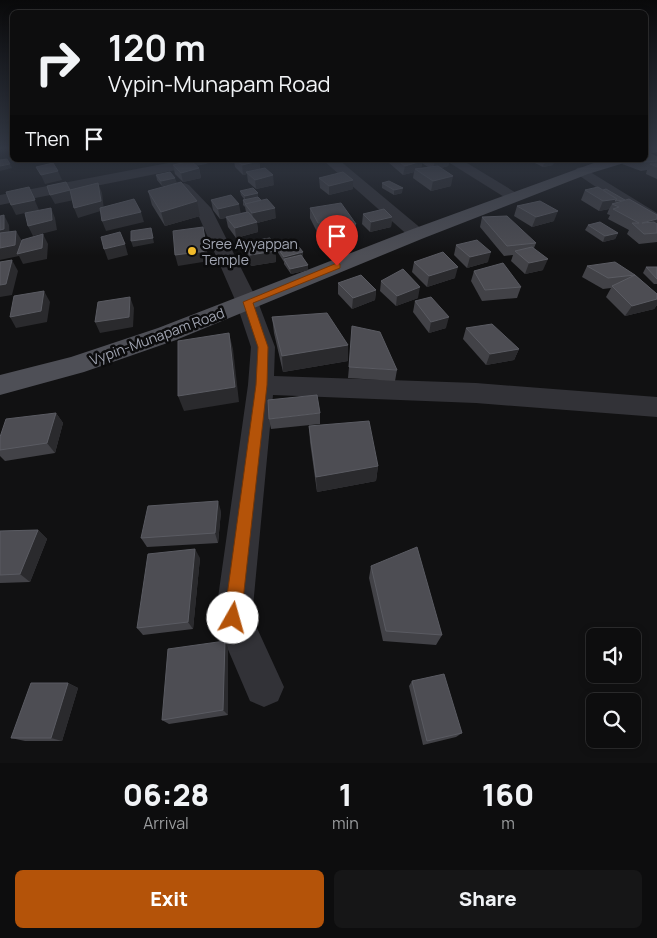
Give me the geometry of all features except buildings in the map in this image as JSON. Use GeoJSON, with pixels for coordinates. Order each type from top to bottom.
{"type":"FeatureCollection","features":[{"type":"Feature","properties":{"kind":"main road","name":"Vypin-Munapam Road"},"geometry":{"type":"LineString","coordinates":[[0,384],[76,365],[129,348],[547,185]]}},
{"type":"Feature","properties":{"kind":"street"},"geometry":{"type":"LineString","coordinates":[[0,199],[76,185]]}},
{"type":"Feature","properties":{"kind":"street"},"geometry":{"type":"LineString","coordinates":[[359,185],[417,234]]}},
{"type":"Feature","properties":{"kind":"street"},"geometry":{"type":"LineString","coordinates":[[494,185],[515,197]]}},
{"type":"Feature","properties":{"kind":"street"},"geometry":{"type":"LineString","coordinates":[[602,185],[657,222]]}},
{"type":"Feature","properties":{"kind":"street"},"geometry":{"type":"LineString","coordinates":[[184,188],[203,208],[248,302],[263,347],[261,385],[233,618],[264,687]]}},
{"type":"Feature","properties":{"kind":"street"},"geometry":{"type":"LineString","coordinates":[[261,385],[476,393],[657,407]]}},
{"type":"Feature","properties":{"kind":"place","name":"Sree Ayyappan Temple"},"geometry":{"type":"Point","coordinates":[192,251]}},
{"type":"Feature","properties":{"kind":"route"},"geometry":{"type":"LineString","coordinates":[[233,618],[261,385],[263,347],[248,302],[337,266]]}}]}
